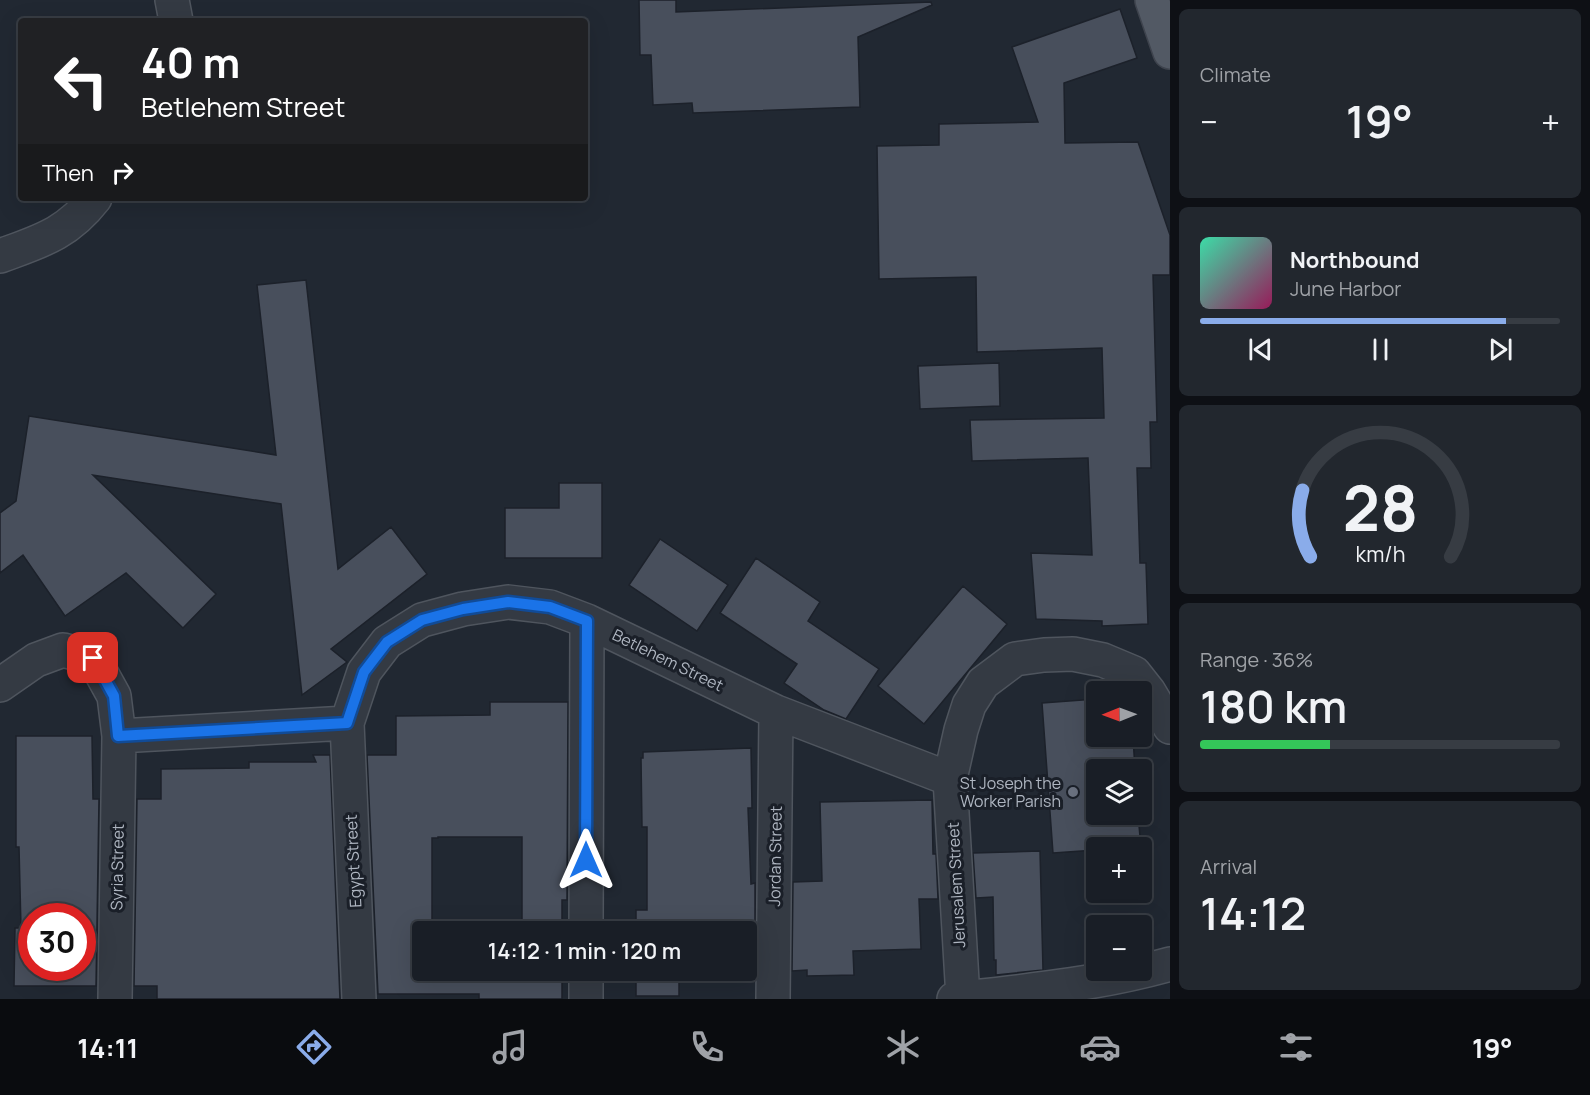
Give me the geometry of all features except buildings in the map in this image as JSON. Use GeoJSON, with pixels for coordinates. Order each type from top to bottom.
{"type":"FeatureCollection","features":[{"type":"Feature","properties":{"kind":"main road"},"geometry":{"type":"LineString","coordinates":[[1152,0],[1170,52]]}},
{"type":"Feature","properties":{"kind":"street"},"geometry":{"type":"LineString","coordinates":[[172,0],[175,18]]}},
{"type":"Feature","properties":{"kind":"street"},"geometry":{"type":"LineString","coordinates":[[0,256],[59,233],[92,201]]}},
{"type":"Feature","properties":{"kind":"street","name":"Betlehem Street"},"geometry":{"type":"LineString","coordinates":[[347,723],[364,672],[387,642],[422,620],[463,609],[508,602],[550,607],[587,621],[776,712],[950,779]]}},
{"type":"Feature","properties":{"kind":"street"},"geometry":{"type":"LineString","coordinates":[[586,921],[587,621]]}},
{"type":"Feature","properties":{"kind":"street"},"geometry":{"type":"LineString","coordinates":[[0,685],[36,660],[63,650],[93,658],[114,696],[118,736],[347,723]]}},
{"type":"Feature","properties":{"kind":"street","name":"Jerusalem Street"},"geometry":{"type":"LineString","coordinates":[[958,998],[950,779],[969,705],[983,683],[1015,659],[1044,654],[1073,654],[1103,660],[1134,674],[1149,692],[1170,727]]}},
{"type":"Feature","properties":{"kind":"street","name":"Jordan Street"},"geometry":{"type":"LineString","coordinates":[[773,999],[776,712]]}},
{"type":"Feature","properties":{"kind":"street","name":"Egypt Street"},"geometry":{"type":"LineString","coordinates":[[347,723],[359,999]]}},
{"type":"Feature","properties":{"kind":"street","name":"Syria Street"},"geometry":{"type":"LineString","coordinates":[[115,999],[118,736]]}},
{"type":"Feature","properties":{"kind":"street"},"geometry":{"type":"LineString","coordinates":[[958,998],[1065,986],[1170,964]]}},
{"type":"Feature","properties":{"kind":"street"},"geometry":{"type":"LineString","coordinates":[[586,981],[586,999]]}},
{"type":"Feature","properties":{"kind":"place","name":"St Joseph the Worker Parish"},"geometry":{"type":"Point","coordinates":[1073,792]}},
{"type":"Feature","properties":{"kind":"route"},"geometry":{"type":"LineString","coordinates":[[93,658],[114,696],[118,736],[347,723],[364,672],[387,642],[422,620],[463,609],[508,602],[550,607],[587,621],[586,860]]}}]}
